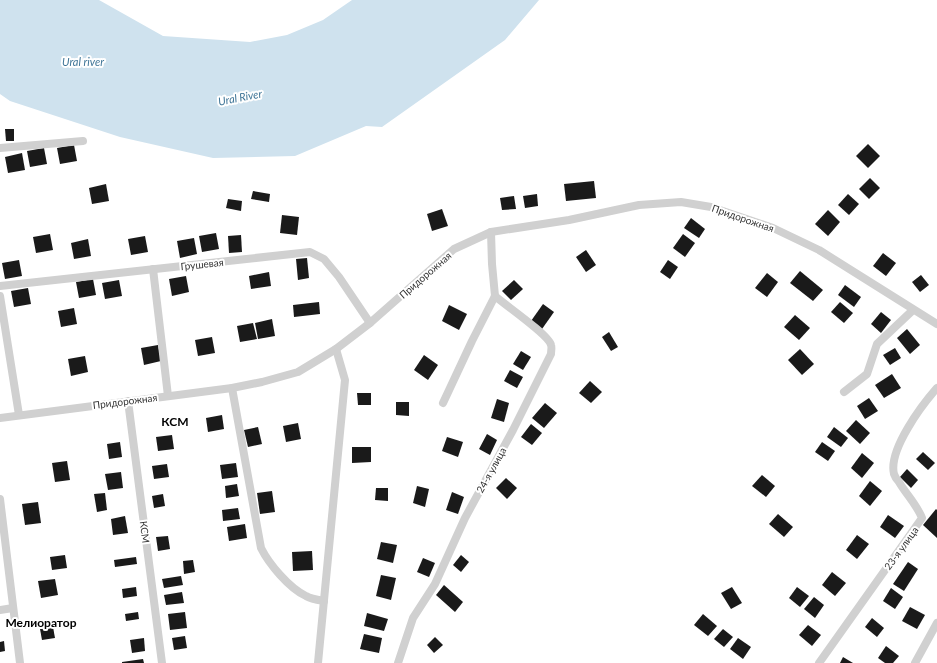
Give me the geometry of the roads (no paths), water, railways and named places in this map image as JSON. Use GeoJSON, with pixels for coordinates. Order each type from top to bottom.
{"type":"FeatureCollection","features":[{"type":"Feature","properties":{"kind":"street"},"geometry":{"type":"LineString","coordinates":[[0,148],[83,141]]}},
{"type":"Feature","properties":{"kind":"street","name":"Придорожная"},"geometry":{"type":"LineString","coordinates":[[0,418],[232,388],[262,382],[298,372],[336,349],[370,323],[454,249],[491,232],[569,220],[639,205],[681,202],[711,207],[773,228],[819,250],[937,324]]}},
{"type":"Feature","properties":{"kind":"street"},"geometry":{"type":"LineString","coordinates":[[443,404],[472,341],[495,296],[491,232]]}},
{"type":"Feature","properties":{"kind":"street","name":"Грушевая"},"geometry":{"type":"LineString","coordinates":[[0,286],[310,252],[324,259],[370,323]]}},
{"type":"Feature","properties":{"kind":"street"},"geometry":{"type":"LineString","coordinates":[[153,269],[168,396]]}},
{"type":"Feature","properties":{"kind":"street"},"geometry":{"type":"LineString","coordinates":[[0,296],[18,415]]}},
{"type":"Feature","properties":{"kind":"street","name":"24-я улица"},"geometry":{"type":"LineString","coordinates":[[398,663],[412,618],[435,584],[465,518],[513,430],[551,354],[551,344],[544,334],[495,296]]}},
{"type":"Feature","properties":{"kind":"street"},"geometry":{"type":"LineString","coordinates":[[844,392],[867,374],[877,344],[913,310]]}},
{"type":"Feature","properties":{"kind":"street"},"geometry":{"type":"LineString","coordinates":[[318,663],[346,380],[336,349]]}},
{"type":"Feature","properties":{"kind":"street"},"geometry":{"type":"LineString","coordinates":[[232,388],[261,548],[286,582],[306,596],[324,601]]}},
{"type":"Feature","properties":{"kind":"street","name":"23-я улица"},"geometry":{"type":"LineString","coordinates":[[819,663],[922,518],[920,512],[894,474],[894,459],[902,437],[937,388]]}},
{"type":"Feature","properties":{"kind":"street","name":"КСМ"},"geometry":{"type":"LineString","coordinates":[[128,401],[162,663]]}},
{"type":"Feature","properties":{"kind":"street"},"geometry":{"type":"LineString","coordinates":[[0,499],[20,663]]}},
{"type":"Feature","properties":{"kind":"street"},"geometry":{"type":"LineString","coordinates":[[0,610],[14,608]]}},
{"type":"Feature","properties":{"kind":"street"},"geometry":{"type":"LineString","coordinates":[[914,663],[937,623]]}},
{"type":"Feature","properties":{"kind":"water","name":"Ural river"},"geometry":{"type":"Polygon","coordinates":[[[0,0],[99,0],[163,36],[250,42],[287,35],[323,20],[352,0],[539,0],[505,40],[382,127],[366,126],[295,156],[213,158],[120,137],[10,101],[0,94],[0,0]]]}},
{"type":"Feature","properties":{"kind":"district","name":"КСМ"},"geometry":{"type":"Point","coordinates":[175,421]}},
{"type":"Feature","properties":{"kind":"district","name":"Мелиоратор"},"geometry":{"type":"Point","coordinates":[41,622]}},
{"type":"Feature","properties":{"kind":"water label","name":"Ural River"},"geometry":{"type":"Point","coordinates":[240,97]}}]}
